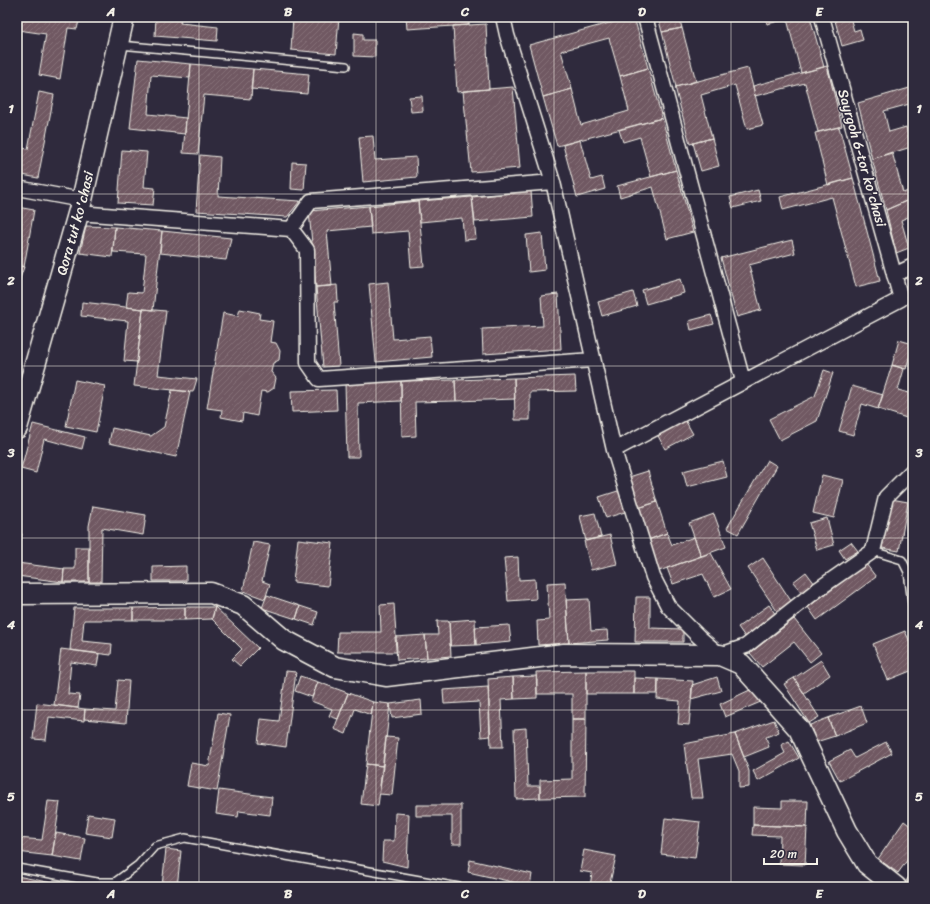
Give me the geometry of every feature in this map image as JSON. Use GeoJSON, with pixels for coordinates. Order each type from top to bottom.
{"type":"FeatureCollection","features":[{"type":"Feature","properties":{"kind":"street","name":"Qora tut ko'chasi"},"geometry":{"type":"LineString","coordinates":[[17,428],[80,207],[124,17]]}},
{"type":"Feature","properties":{"kind":"street"},"geometry":{"type":"LineString","coordinates":[[503,17],[507,35],[553,182],[614,450],[653,577],[668,606],[699,637],[720,655],[742,664],[798,729],[847,831],[867,864],[896,887]]}},
{"type":"Feature","properties":{"kind":"street"},"geometry":{"type":"LineString","coordinates":[[614,450],[743,382],[645,17]]}},
{"type":"Feature","properties":{"kind":"street","name":"Sayrgoh 6-tor ko'chasi"},"geometry":{"type":"LineString","coordinates":[[743,382],[901,299],[822,17]]}},
{"type":"Feature","properties":{"kind":"street"},"geometry":{"type":"LineString","coordinates":[[291,230],[311,201],[553,182]]}},
{"type":"Feature","properties":{"kind":"street"},"geometry":{"type":"LineString","coordinates":[[17,188],[80,207],[291,230],[307,250],[308,363],[319,378],[594,360]]}},
{"type":"Feature","properties":{"kind":"street"},"geometry":{"type":"LineString","coordinates":[[894,275],[913,266]]}},
{"type":"Feature","properties":{"kind":"street"},"geometry":{"type":"LineString","coordinates":[[17,594],[211,593],[243,605],[284,640],[335,667],[386,676],[564,654],[720,655],[746,646],[817,590],[872,551],[886,497],[913,470]]}},
{"type":"Feature","properties":{"kind":"lane"},"geometry":{"type":"LineString","coordinates":[[118,45],[346,66]]}},
{"type":"Feature","properties":{"kind":"lane"},"geometry":{"type":"LineString","coordinates":[[872,551],[902,560],[908,572],[912,603]]}},
{"type":"Feature","properties":{"kind":"lane"},"geometry":{"type":"LineString","coordinates":[[17,868],[97,882],[115,882],[138,865],[155,846],[185,838],[459,887]]}},
{"type":"Feature","properties":{"kind":"building"},"geometry":{"type":"Polygon","coordinates":[[[20,17],[80,17],[77,29],[68,28],[60,79],[39,75],[46,34],[18,30],[20,17]]]}},
{"type":"Feature","properties":{"kind":"building"},"geometry":{"type":"Polygon","coordinates":[[[156,17],[181,17],[180,23],[218,27],[217,41],[155,36],[156,17]]]}},
{"type":"Feature","properties":{"kind":"building"},"geometry":{"type":"Polygon","coordinates":[[[293,17],[339,17],[336,54],[291,50],[293,17]]]}},
{"type":"Feature","properties":{"kind":"building"},"geometry":{"type":"Polygon","coordinates":[[[406,17],[468,17],[469,25],[407,29],[406,17]]]}},
{"type":"Feature","properties":{"kind":"building"},"geometry":{"type":"Polygon","coordinates":[[[608,17],[631,17],[610,23],[608,17]]]}},
{"type":"Feature","properties":{"kind":"building"},"geometry":{"type":"Polygon","coordinates":[[[634,17],[648,68],[620,76],[609,38],[561,51],[572,89],[543,97],[529,45],[634,17]]]}},
{"type":"Feature","properties":{"kind":"building"},"geometry":{"type":"Polygon","coordinates":[[[658,17],[679,17],[682,28],[662,32],[658,17]]]}},
{"type":"Feature","properties":{"kind":"building"},"geometry":{"type":"Polygon","coordinates":[[[765,17],[796,17],[767,24],[765,17]]]}},
{"type":"Feature","properties":{"kind":"building"},"geometry":{"type":"Polygon","coordinates":[[[796,17],[810,17],[824,67],[801,73],[787,19],[796,17]]]}},
{"type":"Feature","properties":{"kind":"building"},"geometry":{"type":"Polygon","coordinates":[[[834,17],[850,17],[854,31],[860,29],[863,40],[842,46],[834,17]]]}},
{"type":"Feature","properties":{"kind":"building"},"geometry":{"type":"Polygon","coordinates":[[[486,24],[489,89],[457,92],[453,26],[486,24]]]}},
{"type":"Feature","properties":{"kind":"building"},"geometry":{"type":"Polygon","coordinates":[[[682,28],[696,81],[676,87],[662,32],[682,28]]]}},
{"type":"Feature","properties":{"kind":"building"},"geometry":{"type":"Polygon","coordinates":[[[354,33],[363,34],[363,40],[375,40],[375,57],[354,56],[354,33]]]}},
{"type":"Feature","properties":{"kind":"building"},"geometry":{"type":"Polygon","coordinates":[[[138,59],[191,64],[190,78],[151,75],[148,114],[186,118],[185,134],[130,128],[138,59]]]}},
{"type":"Feature","properties":{"kind":"building"},"geometry":{"type":"Polygon","coordinates":[[[191,64],[253,69],[251,99],[204,95],[198,154],[183,153],[191,64]]]}},
{"type":"Feature","properties":{"kind":"building"},"geometry":{"type":"Polygon","coordinates":[[[827,66],[842,126],[818,132],[805,83],[755,96],[753,86],[827,66]]]}},
{"type":"Feature","properties":{"kind":"building"},"geometry":{"type":"Polygon","coordinates":[[[648,68],[662,118],[557,146],[543,97],[572,89],[581,125],[629,111],[620,76],[648,68]]]}},
{"type":"Feature","properties":{"kind":"building"},"geometry":{"type":"Polygon","coordinates":[[[748,68],[763,125],[747,129],[735,85],[701,95],[712,138],[690,144],[675,87],[748,68]]]}},
{"type":"Feature","properties":{"kind":"building"},"geometry":{"type":"Polygon","coordinates":[[[253,69],[309,74],[307,94],[251,89],[253,69]]]}},
{"type":"Feature","properties":{"kind":"building"},"geometry":{"type":"Polygon","coordinates":[[[513,87],[520,168],[471,172],[463,91],[513,87]]]}},
{"type":"Feature","properties":{"kind":"building"},"geometry":{"type":"Polygon","coordinates":[[[913,87],[913,103],[884,111],[889,132],[906,127],[911,147],[872,159],[858,103],[913,87]]]}},
{"type":"Feature","properties":{"kind":"building"},"geometry":{"type":"Polygon","coordinates":[[[39,92],[54,95],[38,178],[17,174],[17,147],[28,149],[39,92]]]}},
{"type":"Feature","properties":{"kind":"building"},"geometry":{"type":"Polygon","coordinates":[[[422,96],[423,111],[411,112],[409,97],[422,96]]]}},
{"type":"Feature","properties":{"kind":"building"},"geometry":{"type":"Polygon","coordinates":[[[662,118],[676,170],[651,177],[640,137],[623,142],[619,130],[662,118]]]}},
{"type":"Feature","properties":{"kind":"building"},"geometry":{"type":"Polygon","coordinates":[[[839,127],[853,178],[828,185],[815,133],[839,127]]]}},
{"type":"Feature","properties":{"kind":"building"},"geometry":{"type":"Polygon","coordinates":[[[373,136],[375,160],[416,157],[417,177],[363,182],[359,137],[373,136]]]}},
{"type":"Feature","properties":{"kind":"building"},"geometry":{"type":"Polygon","coordinates":[[[712,138],[719,166],[701,171],[693,143],[712,138]]]}},
{"type":"Feature","properties":{"kind":"building"},"geometry":{"type":"Polygon","coordinates":[[[580,140],[591,180],[602,177],[605,189],[577,197],[563,145],[580,140]]]}},
{"type":"Feature","properties":{"kind":"building"},"geometry":{"type":"Polygon","coordinates":[[[122,150],[147,152],[144,187],[155,188],[153,205],[118,203],[122,150]]]}},
{"type":"Feature","properties":{"kind":"building"},"geometry":{"type":"Polygon","coordinates":[[[892,152],[903,193],[913,189],[913,198],[886,210],[872,159],[892,152]]]}},
{"type":"Feature","properties":{"kind":"building"},"geometry":{"type":"Polygon","coordinates":[[[200,155],[220,157],[218,196],[300,201],[287,217],[196,211],[200,155]]]}},
{"type":"Feature","properties":{"kind":"building"},"geometry":{"type":"Polygon","coordinates":[[[292,162],[306,163],[304,190],[291,189],[292,162]]]}},
{"type":"Feature","properties":{"kind":"building"},"geometry":{"type":"Polygon","coordinates":[[[676,170],[693,232],[667,239],[653,187],[620,197],[617,186],[676,170]]]}},
{"type":"Feature","properties":{"kind":"building"},"geometry":{"type":"Polygon","coordinates":[[[853,178],[880,281],[856,287],[832,197],[783,210],[780,197],[853,178]]]}},
{"type":"Feature","properties":{"kind":"building"},"geometry":{"type":"Polygon","coordinates":[[[758,190],[761,201],[733,208],[730,197],[758,190]]]}},
{"type":"Feature","properties":{"kind":"building"},"geometry":{"type":"Polygon","coordinates":[[[531,191],[533,217],[475,222],[472,197],[531,191]]]}},
{"type":"Feature","properties":{"kind":"building"},"geometry":{"type":"Polygon","coordinates":[[[472,197],[476,239],[464,240],[462,218],[420,222],[418,201],[472,197]]]}},
{"type":"Feature","properties":{"kind":"building"},"geometry":{"type":"Polygon","coordinates":[[[913,198],[913,215],[901,220],[909,248],[896,253],[886,210],[913,198]]]}},
{"type":"Feature","properties":{"kind":"building"},"geometry":{"type":"Polygon","coordinates":[[[418,201],[424,266],[411,267],[408,231],[371,234],[369,206],[418,201]]]}},
{"type":"Feature","properties":{"kind":"building"},"geometry":{"type":"Polygon","coordinates":[[[369,206],[371,227],[327,231],[332,286],[316,287],[309,211],[369,206]]]}},
{"type":"Feature","properties":{"kind":"building"},"geometry":{"type":"Polygon","coordinates":[[[17,207],[34,210],[24,267],[17,265],[17,207]]]}},
{"type":"Feature","properties":{"kind":"building"},"geometry":{"type":"Polygon","coordinates":[[[86,226],[115,227],[112,257],[80,253],[86,226]]]}},
{"type":"Feature","properties":{"kind":"building"},"geometry":{"type":"Polygon","coordinates":[[[115,227],[162,231],[153,310],[126,307],[128,292],[142,293],[146,254],[113,252],[115,227]]]}},
{"type":"Feature","properties":{"kind":"building"},"geometry":{"type":"Polygon","coordinates":[[[162,231],[231,238],[226,260],[160,253],[162,231]]]}},
{"type":"Feature","properties":{"kind":"building"},"geometry":{"type":"Polygon","coordinates":[[[542,233],[545,270],[529,272],[526,235],[542,233]]]}},
{"type":"Feature","properties":{"kind":"building"},"geometry":{"type":"Polygon","coordinates":[[[792,240],[795,253],[749,265],[761,310],[737,317],[721,258],[792,240]]]}},
{"type":"Feature","properties":{"kind":"building"},"geometry":{"type":"Polygon","coordinates":[[[17,265],[24,267],[17,287],[17,265]]]}},
{"type":"Feature","properties":{"kind":"building"},"geometry":{"type":"Polygon","coordinates":[[[680,279],[684,293],[646,304],[642,290],[680,279]]]}},
{"type":"Feature","properties":{"kind":"building"},"geometry":{"type":"Polygon","coordinates":[[[388,282],[393,339],[430,336],[432,357],[376,362],[369,284],[388,282]]]}},
{"type":"Feature","properties":{"kind":"building"},"geometry":{"type":"Polygon","coordinates":[[[337,285],[338,302],[334,302],[339,366],[323,367],[316,287],[337,285]]]}},
{"type":"Feature","properties":{"kind":"building"},"geometry":{"type":"Polygon","coordinates":[[[633,292],[637,306],[602,316],[598,302],[633,292]]]}},
{"type":"Feature","properties":{"kind":"building"},"geometry":{"type":"Polygon","coordinates":[[[558,294],[561,349],[483,354],[482,329],[543,326],[541,296],[558,294]]]}},
{"type":"Feature","properties":{"kind":"building"},"geometry":{"type":"Polygon","coordinates":[[[82,302],[143,309],[137,362],[124,361],[128,321],[81,316],[82,302]]]}},
{"type":"Feature","properties":{"kind":"building"},"geometry":{"type":"Polygon","coordinates":[[[143,309],[166,311],[158,375],[197,379],[193,392],[134,386],[143,309]]]}},
{"type":"Feature","properties":{"kind":"building"},"geometry":{"type":"Polygon","coordinates":[[[240,309],[260,313],[259,319],[273,321],[270,342],[276,343],[280,351],[279,360],[273,363],[271,372],[276,378],[274,388],[268,392],[261,391],[257,416],[243,413],[242,421],[221,417],[222,410],[207,408],[223,313],[238,316],[240,309]]]}},
{"type":"Feature","properties":{"kind":"building"},"geometry":{"type":"Polygon","coordinates":[[[711,315],[714,324],[691,330],[689,321],[711,315]]]}},
{"type":"Feature","properties":{"kind":"building"},"geometry":{"type":"Polygon","coordinates":[[[899,340],[913,344],[906,369],[892,365],[899,340]]]}},
{"type":"Feature","properties":{"kind":"building"},"geometry":{"type":"Polygon","coordinates":[[[892,365],[904,369],[898,390],[913,394],[913,420],[878,409],[892,365]]]}},
{"type":"Feature","properties":{"kind":"building"},"geometry":{"type":"Polygon","coordinates":[[[824,370],[833,373],[817,421],[780,440],[769,419],[815,396],[824,370]]]}},
{"type":"Feature","properties":{"kind":"building"},"geometry":{"type":"Polygon","coordinates":[[[575,376],[576,391],[530,392],[530,420],[515,420],[514,378],[575,376]]]}},
{"type":"Feature","properties":{"kind":"building"},"geometry":{"type":"Polygon","coordinates":[[[514,378],[515,399],[456,401],[455,380],[514,378]]]}},
{"type":"Feature","properties":{"kind":"building"},"geometry":{"type":"Polygon","coordinates":[[[75,380],[105,386],[96,432],[66,426],[75,380]]]}},
{"type":"Feature","properties":{"kind":"building"},"geometry":{"type":"Polygon","coordinates":[[[455,380],[456,401],[415,402],[416,436],[402,437],[401,381],[455,380]]]}},
{"type":"Feature","properties":{"kind":"building"},"geometry":{"type":"Polygon","coordinates":[[[401,381],[401,401],[358,403],[359,457],[347,457],[345,383],[401,381]]]}},
{"type":"Feature","properties":{"kind":"building"},"geometry":{"type":"Polygon","coordinates":[[[852,386],[883,395],[878,409],[862,404],[853,435],[839,431],[852,386]]]}},
{"type":"Feature","properties":{"kind":"building"},"geometry":{"type":"Polygon","coordinates":[[[172,390],[190,392],[176,457],[109,443],[112,428],[151,436],[164,427],[172,390]]]}},
{"type":"Feature","properties":{"kind":"building"},"geometry":{"type":"Polygon","coordinates":[[[336,390],[337,410],[292,412],[291,391],[336,390]]]}},
{"type":"Feature","properties":{"kind":"building"},"geometry":{"type":"Polygon","coordinates":[[[685,420],[693,434],[665,449],[657,434],[685,420]]]}},
{"type":"Feature","properties":{"kind":"building"},"geometry":{"type":"Polygon","coordinates":[[[33,424],[85,437],[82,449],[44,439],[36,473],[21,469],[33,424]]]}},
{"type":"Feature","properties":{"kind":"building"},"geometry":{"type":"Polygon","coordinates":[[[767,460],[777,466],[738,534],[727,528],[767,460]]]}},
{"type":"Feature","properties":{"kind":"building"},"geometry":{"type":"Polygon","coordinates":[[[723,461],[727,477],[687,487],[683,471],[723,461]]]}},
{"type":"Feature","properties":{"kind":"building"},"geometry":{"type":"Polygon","coordinates":[[[648,471],[657,502],[638,508],[629,477],[648,471]]]}},
{"type":"Feature","properties":{"kind":"building"},"geometry":{"type":"Polygon","coordinates":[[[822,475],[843,480],[834,518],[813,513],[822,475]]]}},
{"type":"Feature","properties":{"kind":"building"},"geometry":{"type":"Polygon","coordinates":[[[621,490],[628,511],[606,518],[599,497],[621,490]]]}},
{"type":"Feature","properties":{"kind":"building"},"geometry":{"type":"Polygon","coordinates":[[[891,499],[908,502],[899,551],[882,548],[891,499]]]}},
{"type":"Feature","properties":{"kind":"building"},"geometry":{"type":"Polygon","coordinates":[[[657,502],[667,533],[648,540],[638,508],[657,502]]]}},
{"type":"Feature","properties":{"kind":"building"},"geometry":{"type":"Polygon","coordinates":[[[93,506],[146,515],[143,535],[102,528],[101,582],[89,582],[89,526],[93,506]]]}},
{"type":"Feature","properties":{"kind":"building"},"geometry":{"type":"Polygon","coordinates":[[[595,513],[601,537],[586,541],[580,516],[595,513]]]}},
{"type":"Feature","properties":{"kind":"building"},"geometry":{"type":"Polygon","coordinates":[[[714,514],[726,547],[701,556],[689,523],[714,514]]]}},
{"type":"Feature","properties":{"kind":"building"},"geometry":{"type":"Polygon","coordinates":[[[827,518],[834,545],[817,550],[809,523],[827,518]]]}},
{"type":"Feature","properties":{"kind":"building"},"geometry":{"type":"Polygon","coordinates":[[[17,533],[22,534],[17,561],[17,533]]]}},
{"type":"Feature","properties":{"kind":"building"},"geometry":{"type":"Polygon","coordinates":[[[667,533],[672,545],[694,537],[701,556],[659,571],[648,540],[667,533]]]}},
{"type":"Feature","properties":{"kind":"building"},"geometry":{"type":"Polygon","coordinates":[[[610,535],[617,564],[591,570],[584,541],[610,535]]]}},
{"type":"Feature","properties":{"kind":"building"},"geometry":{"type":"Polygon","coordinates":[[[298,539],[333,543],[328,586],[293,582],[298,539]]]}},
{"type":"Feature","properties":{"kind":"building"},"geometry":{"type":"Polygon","coordinates":[[[253,542],[270,545],[262,581],[270,584],[265,599],[243,591],[253,542]]]}},
{"type":"Feature","properties":{"kind":"building"},"geometry":{"type":"Polygon","coordinates":[[[851,542],[858,551],[845,559],[839,550],[851,542]]]}},
{"type":"Feature","properties":{"kind":"building"},"geometry":{"type":"Polygon","coordinates":[[[75,547],[89,547],[89,582],[63,582],[64,569],[75,569],[75,547]]]}},
{"type":"Feature","properties":{"kind":"building"},"geometry":{"type":"Polygon","coordinates":[[[711,553],[731,589],[714,597],[703,574],[673,584],[667,568],[711,553]]]}},
{"type":"Feature","properties":{"kind":"building"},"geometry":{"type":"Polygon","coordinates":[[[518,557],[519,580],[535,579],[536,599],[508,601],[504,558],[518,557]]]}},
{"type":"Feature","properties":{"kind":"building"},"geometry":{"type":"Polygon","coordinates":[[[763,558],[793,604],[779,614],[748,568],[763,558]]]}},
{"type":"Feature","properties":{"kind":"building"},"geometry":{"type":"Polygon","coordinates":[[[17,563],[64,569],[63,582],[17,576],[17,563]]]}},
{"type":"Feature","properties":{"kind":"building"},"geometry":{"type":"Polygon","coordinates":[[[866,564],[876,577],[817,620],[808,607],[866,564]]]}},
{"type":"Feature","properties":{"kind":"building"},"geometry":{"type":"Polygon","coordinates":[[[186,566],[186,581],[153,581],[153,567],[186,566]]]}},
{"type":"Feature","properties":{"kind":"building"},"geometry":{"type":"Polygon","coordinates":[[[806,572],[815,584],[803,594],[793,582],[806,572]]]}},
{"type":"Feature","properties":{"kind":"building"},"geometry":{"type":"Polygon","coordinates":[[[565,582],[569,643],[538,645],[537,621],[549,620],[547,583],[565,582]]]}},
{"type":"Feature","properties":{"kind":"building"},"geometry":{"type":"Polygon","coordinates":[[[267,595],[300,606],[296,619],[262,608],[267,595]]]}},
{"type":"Feature","properties":{"kind":"building"},"geometry":{"type":"Polygon","coordinates":[[[636,597],[650,597],[650,628],[683,629],[683,642],[635,642],[636,597]]]}},
{"type":"Feature","properties":{"kind":"building"},"geometry":{"type":"Polygon","coordinates":[[[589,599],[591,631],[607,630],[608,640],[569,643],[566,600],[589,599]]]}},
{"type":"Feature","properties":{"kind":"building"},"geometry":{"type":"Polygon","coordinates":[[[394,604],[397,652],[337,652],[338,632],[381,632],[380,605],[394,604]]]}},
{"type":"Feature","properties":{"kind":"building"},"geometry":{"type":"Polygon","coordinates":[[[769,605],[776,615],[745,637],[738,627],[769,605]]]}},
{"type":"Feature","properties":{"kind":"building"},"geometry":{"type":"Polygon","coordinates":[[[300,606],[318,612],[314,625],[296,619],[300,606]]]}},
{"type":"Feature","properties":{"kind":"building"},"geometry":{"type":"Polygon","coordinates":[[[185,607],[215,607],[212,619],[185,620],[185,607]]]}},
{"type":"Feature","properties":{"kind":"building"},"geometry":{"type":"Polygon","coordinates":[[[185,607],[185,620],[133,620],[133,608],[185,607]]]}},
{"type":"Feature","properties":{"kind":"building"},"geometry":{"type":"Polygon","coordinates":[[[215,607],[258,648],[240,666],[232,659],[242,649],[212,619],[215,607]]]}},
{"type":"Feature","properties":{"kind":"building"},"geometry":{"type":"Polygon","coordinates":[[[74,608],[133,608],[133,620],[84,620],[82,641],[112,644],[111,655],[70,650],[74,608]]]}},
{"type":"Feature","properties":{"kind":"building"},"geometry":{"type":"Polygon","coordinates":[[[475,619],[476,645],[450,646],[449,621],[475,619]]]}},
{"type":"Feature","properties":{"kind":"building"},"geometry":{"type":"Polygon","coordinates":[[[794,619],[821,653],[810,662],[794,642],[762,667],[750,653],[794,619]]]}},
{"type":"Feature","properties":{"kind":"building"},"geometry":{"type":"Polygon","coordinates":[[[437,621],[449,621],[451,656],[427,658],[425,635],[438,635],[437,621]]]}},
{"type":"Feature","properties":{"kind":"building"},"geometry":{"type":"Polygon","coordinates":[[[509,625],[511,642],[476,645],[475,627],[509,625]]]}},
{"type":"Feature","properties":{"kind":"building"},"geometry":{"type":"Polygon","coordinates":[[[905,631],[913,649],[913,670],[888,680],[873,644],[905,631]]]}},
{"type":"Feature","properties":{"kind":"building"},"geometry":{"type":"Polygon","coordinates":[[[425,635],[427,658],[397,660],[395,637],[425,635]]]}},
{"type":"Feature","properties":{"kind":"building"},"geometry":{"type":"Polygon","coordinates":[[[61,649],[99,654],[97,666],[71,662],[68,694],[80,695],[78,708],[54,705],[61,649]]]}},
{"type":"Feature","properties":{"kind":"building"},"geometry":{"type":"Polygon","coordinates":[[[821,660],[830,675],[804,693],[794,678],[821,660]]]}},
{"type":"Feature","properties":{"kind":"building"},"geometry":{"type":"Polygon","coordinates":[[[286,671],[296,672],[286,747],[258,743],[261,719],[279,721],[286,671]]]}},
{"type":"Feature","properties":{"kind":"building"},"geometry":{"type":"Polygon","coordinates":[[[586,671],[634,671],[634,694],[586,694],[586,671]]]}},
{"type":"Feature","properties":{"kind":"building"},"geometry":{"type":"Polygon","coordinates":[[[586,671],[586,719],[572,719],[572,694],[537,694],[536,672],[586,671]]]}},
{"type":"Feature","properties":{"kind":"building"},"geometry":{"type":"Polygon","coordinates":[[[300,676],[318,682],[312,697],[295,691],[300,676]]]}},
{"type":"Feature","properties":{"kind":"building"},"geometry":{"type":"Polygon","coordinates":[[[537,676],[537,698],[514,699],[513,677],[537,676]]]}},
{"type":"Feature","properties":{"kind":"building"},"geometry":{"type":"Polygon","coordinates":[[[513,677],[514,699],[501,700],[503,747],[491,747],[488,679],[513,677]]]}},
{"type":"Feature","properties":{"kind":"building"},"geometry":{"type":"Polygon","coordinates":[[[717,677],[721,691],[691,699],[692,685],[717,677]]]}},
{"type":"Feature","properties":{"kind":"building"},"geometry":{"type":"Polygon","coordinates":[[[634,678],[658,679],[658,694],[634,694],[634,678]]]}},
{"type":"Feature","properties":{"kind":"building"},"geometry":{"type":"Polygon","coordinates":[[[794,678],[819,717],[809,723],[784,684],[794,678]]]}},
{"type":"Feature","properties":{"kind":"building"},"geometry":{"type":"Polygon","coordinates":[[[658,679],[693,681],[689,725],[678,724],[680,701],[657,699],[658,679]]]}},
{"type":"Feature","properties":{"kind":"building"},"geometry":{"type":"Polygon","coordinates":[[[118,680],[129,681],[126,723],[84,719],[85,709],[115,711],[118,680]]]}},
{"type":"Feature","properties":{"kind":"building"},"geometry":{"type":"Polygon","coordinates":[[[318,682],[348,693],[338,719],[329,716],[332,709],[311,701],[318,682]]]}},
{"type":"Feature","properties":{"kind":"building"},"geometry":{"type":"Polygon","coordinates":[[[488,687],[490,736],[481,737],[479,702],[444,704],[443,690],[488,687]]]}},
{"type":"Feature","properties":{"kind":"building"},"geometry":{"type":"Polygon","coordinates":[[[752,689],[763,701],[725,717],[720,704],[752,689]]]}},
{"type":"Feature","properties":{"kind":"building"},"geometry":{"type":"Polygon","coordinates":[[[348,693],[373,702],[371,715],[355,709],[346,734],[334,729],[348,693]]]}},
{"type":"Feature","properties":{"kind":"building"},"geometry":{"type":"Polygon","coordinates":[[[421,700],[422,714],[392,718],[390,704],[421,700]]]}},
{"type":"Feature","properties":{"kind":"building"},"geometry":{"type":"Polygon","coordinates":[[[373,702],[390,704],[383,766],[366,764],[373,702]]]}},
{"type":"Feature","properties":{"kind":"building"},"geometry":{"type":"Polygon","coordinates":[[[37,703],[85,709],[84,721],[49,717],[46,740],[33,739],[37,703]]]}},
{"type":"Feature","properties":{"kind":"building"},"geometry":{"type":"Polygon","coordinates":[[[861,706],[867,723],[835,736],[828,718],[861,706]]]}},
{"type":"Feature","properties":{"kind":"building"},"geometry":{"type":"Polygon","coordinates":[[[218,713],[230,715],[217,791],[187,786],[191,763],[209,766],[218,713]]]}},
{"type":"Feature","properties":{"kind":"building"},"geometry":{"type":"Polygon","coordinates":[[[828,718],[835,736],[816,742],[810,725],[828,718]]]}},
{"type":"Feature","properties":{"kind":"building"},"geometry":{"type":"Polygon","coordinates":[[[572,719],[586,719],[585,797],[540,798],[540,780],[572,779],[572,719]]]}},
{"type":"Feature","properties":{"kind":"building"},"geometry":{"type":"Polygon","coordinates":[[[774,720],[779,732],[766,737],[769,747],[744,757],[735,734],[774,720]]]}},
{"type":"Feature","properties":{"kind":"building"},"geometry":{"type":"Polygon","coordinates":[[[526,728],[528,786],[540,786],[540,798],[516,799],[514,729],[526,728]]]}},
{"type":"Feature","properties":{"kind":"building"},"geometry":{"type":"Polygon","coordinates":[[[735,734],[749,771],[749,787],[739,788],[739,771],[732,754],[698,759],[703,798],[691,798],[684,744],[735,734]]]}},
{"type":"Feature","properties":{"kind":"building"},"geometry":{"type":"Polygon","coordinates":[[[386,737],[398,738],[392,795],[379,794],[386,737]]]}},
{"type":"Feature","properties":{"kind":"building"},"geometry":{"type":"Polygon","coordinates":[[[789,741],[799,758],[758,781],[753,771],[785,753],[781,745],[789,741]]]}},
{"type":"Feature","properties":{"kind":"building"},"geometry":{"type":"Polygon","coordinates":[[[886,742],[892,753],[840,781],[829,761],[850,750],[855,758],[886,742]]]}},
{"type":"Feature","properties":{"kind":"building"},"geometry":{"type":"Polygon","coordinates":[[[366,764],[383,766],[378,806],[361,804],[366,764]]]}},
{"type":"Feature","properties":{"kind":"building"},"geometry":{"type":"Polygon","coordinates":[[[219,790],[272,797],[270,815],[239,811],[238,817],[216,814],[219,790]]]}},
{"type":"Feature","properties":{"kind":"building"},"geometry":{"type":"Polygon","coordinates":[[[48,801],[60,802],[52,856],[17,852],[17,838],[42,840],[48,801]]]}},
{"type":"Feature","properties":{"kind":"building"},"geometry":{"type":"Polygon","coordinates":[[[782,801],[808,801],[807,827],[753,825],[753,807],[782,808],[782,801]]]}},
{"type":"Feature","properties":{"kind":"building"},"geometry":{"type":"Polygon","coordinates":[[[416,805],[461,805],[461,844],[452,844],[452,816],[416,816],[416,805]]]}},
{"type":"Feature","properties":{"kind":"building"},"geometry":{"type":"Polygon","coordinates":[[[395,813],[409,814],[407,867],[382,861],[383,841],[394,841],[395,813]]]}},
{"type":"Feature","properties":{"kind":"building"},"geometry":{"type":"Polygon","coordinates":[[[88,814],[115,818],[112,837],[85,833],[88,814]]]}},
{"type":"Feature","properties":{"kind":"building"},"geometry":{"type":"Polygon","coordinates":[[[665,818],[700,822],[695,858],[661,854],[665,818]]]}},
{"type":"Feature","properties":{"kind":"building"},"geometry":{"type":"Polygon","coordinates":[[[904,821],[913,828],[913,852],[898,873],[878,859],[904,821]]]}},
{"type":"Feature","properties":{"kind":"building"},"geometry":{"type":"Polygon","coordinates":[[[753,825],[807,827],[805,865],[779,864],[780,836],[752,835],[753,825]]]}},
{"type":"Feature","properties":{"kind":"building"},"geometry":{"type":"Polygon","coordinates":[[[56,833],[85,838],[81,861],[52,856],[56,833]]]}},
{"type":"Feature","properties":{"kind":"building"},"geometry":{"type":"Polygon","coordinates":[[[166,849],[181,851],[177,887],[162,886],[166,849]]]}},
{"type":"Feature","properties":{"kind":"building"},"geometry":{"type":"Polygon","coordinates":[[[584,850],[616,856],[609,887],[590,887],[592,873],[580,871],[584,850]]]}},
{"type":"Feature","properties":{"kind":"building"},"geometry":{"type":"Polygon","coordinates":[[[470,860],[532,874],[530,886],[468,872],[470,860]]]}},
{"type":"Feature","properties":{"kind":"building"},"geometry":{"type":"Polygon","coordinates":[[[913,871],[913,886],[906,881],[913,871]]]}},
{"type":"Feature","properties":{"kind":"building"},"geometry":{"type":"Polygon","coordinates":[[[17,876],[62,885],[62,887],[17,887],[17,876]]]}}]}
